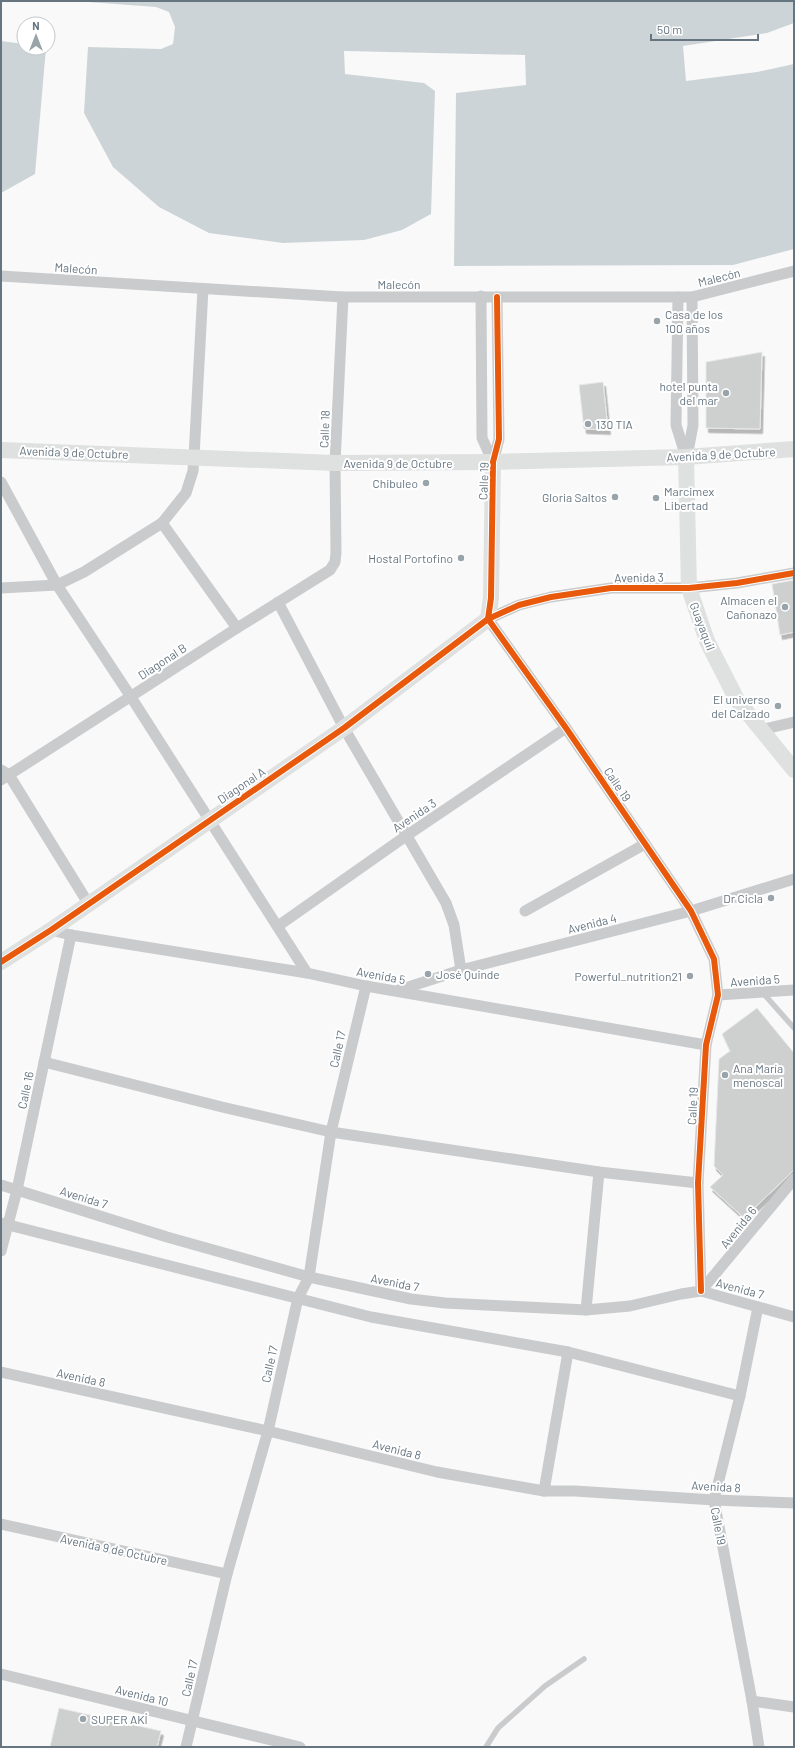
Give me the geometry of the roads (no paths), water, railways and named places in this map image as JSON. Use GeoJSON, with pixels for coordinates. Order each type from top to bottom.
{"type":"FeatureCollection","features":[{"type":"Feature","properties":{"kind":"street","name":"Malecón"},"geometry":{"type":"LineString","coordinates":[[1,276],[342,297],[692,297],[794,271]]}},
{"type":"Feature","properties":{"kind":"street"},"geometry":{"type":"LineString","coordinates":[[1,588],[57,585],[84,572],[162,523],[186,493],[193,470],[203,289]]}},
{"type":"Feature","properties":{"kind":"street","name":"Calle 19"},"geometry":{"type":"LineString","coordinates":[[481,296],[482,438],[494,469]]}},
{"type":"Feature","properties":{"kind":"street","name":"Calle 18"},"geometry":{"type":"LineString","coordinates":[[335,562],[335,463],[342,297]]}},
{"type":"Feature","properties":{"kind":"street","name":"Calle 19"},"geometry":{"type":"LineString","coordinates":[[497,297],[499,439],[494,469],[491,598],[488,619],[566,728],[692,912],[714,959],[718,995],[706,1045],[698,1183],[701,1291]]}},
{"type":"Feature","properties":{"kind":"street","name":"Guayaquil"},"geometry":{"type":"LineString","coordinates":[[678,297],[676,426],[686,457]]}},
{"type":"Feature","properties":{"kind":"street","name":"Guayaquil"},"geometry":{"type":"LineString","coordinates":[[692,297],[693,424],[686,457],[689,588],[707,641],[734,693],[761,730],[794,770]]}},
{"type":"Feature","properties":{"kind":"street","name":"Avenida 9 de Octubre"},"geometry":{"type":"LineString","coordinates":[[1,450],[494,469],[794,449]]}},
{"type":"Feature","properties":{"kind":"street"},"geometry":{"type":"LineString","coordinates":[[1,482],[57,585],[131,697],[307,973]]}},
{"type":"Feature","properties":{"kind":"street"},"geometry":{"type":"LineString","coordinates":[[162,523],[237,628]]}},
{"type":"Feature","properties":{"kind":"street","name":"Diagonal B"},"geometry":{"type":"LineString","coordinates":[[4,775],[131,697],[330,570],[335,562]]}},
{"type":"Feature","properties":{"kind":"street","name":"Avenida 3"},"geometry":{"type":"LineString","coordinates":[[488,619],[518,605],[551,597],[611,588],[689,588],[737,583],[794,573]]}},
{"type":"Feature","properties":{"kind":"street"},"geometry":{"type":"LineString","coordinates":[[278,602],[344,728],[446,903],[454,925],[461,970]]}},
{"type":"Feature","properties":{"kind":"street","name":"Diagonal A"},"geometry":{"type":"LineString","coordinates":[[1,962],[51,930],[88,903],[344,728],[488,619]]}},
{"type":"Feature","properties":{"kind":"street"},"geometry":{"type":"LineString","coordinates":[[761,730],[794,722]]}},
{"type":"Feature","properties":{"kind":"street","name":"Avenida 3"},"geometry":{"type":"LineString","coordinates":[[278,926],[406,836],[566,728]]}},
{"type":"Feature","properties":{"kind":"street"},"geometry":{"type":"LineString","coordinates":[[4,775],[88,903]]}},
{"type":"Feature","properties":{"kind":"street"},"geometry":{"type":"LineString","coordinates":[[525,910],[645,844]]}},
{"type":"Feature","properties":{"kind":"street","name":"Avenida 4"},"geometry":{"type":"LineString","coordinates":[[396,990],[461,970],[692,912],[794,879]]}},
{"type":"Feature","properties":{"kind":"street","name":"Avenida 5"},"geometry":{"type":"LineString","coordinates":[[51,930],[71,935],[307,973],[366,986],[706,1045]]}},
{"type":"Feature","properties":{"kind":"street","name":"Calle 16"},"geometry":{"type":"LineString","coordinates":[[1,1251],[5,1223],[17,1190],[71,935]]}},
{"type":"Feature","properties":{"kind":"street","name":"Calle 17"},"geometry":{"type":"LineString","coordinates":[[186,1747],[227,1574],[268,1431],[298,1298],[309,1277],[331,1132],[366,986]]}},
{"type":"Feature","properties":{"kind":"street","name":"Avenida 5"},"geometry":{"type":"LineString","coordinates":[[718,995],[794,990]]}},
{"type":"Feature","properties":{"kind":"street"},"geometry":{"type":"LineString","coordinates":[[44,1062],[222,1107],[331,1132],[599,1172],[698,1183]]}},
{"type":"Feature","properties":{"kind":"street"},"geometry":{"type":"LineString","coordinates":[[586,1310],[599,1172]]}},
{"type":"Feature","properties":{"kind":"street","name":"Avenida 6"},"geometry":{"type":"LineString","coordinates":[[701,1291],[794,1178]]}},
{"type":"Feature","properties":{"kind":"street","name":"Avenida 7"},"geometry":{"type":"LineString","coordinates":[[1,1185],[166,1237],[309,1277],[411,1299],[446,1303],[586,1310],[630,1306],[701,1291],[794,1317]]}},
{"type":"Feature","properties":{"kind":"street"},"geometry":{"type":"LineString","coordinates":[[5,1223],[370,1317],[568,1352],[740,1396]]}},
{"type":"Feature","properties":{"kind":"street","name":"Calle 19"},"geometry":{"type":"LineString","coordinates":[[758,1307],[740,1396],[714,1500],[752,1700],[759,1747]]}},
{"type":"Feature","properties":{"kind":"street"},"geometry":{"type":"LineString","coordinates":[[544,1491],[568,1352]]}},
{"type":"Feature","properties":{"kind":"street","name":"Avenida 8"},"geometry":{"type":"LineString","coordinates":[[1,1372],[268,1431],[437,1472],[544,1491],[575,1491],[714,1500],[794,1503]]}},
{"type":"Feature","properties":{"kind":"street","name":"Avenida 9 de Octubre"},"geometry":{"type":"LineString","coordinates":[[1,1524],[227,1574]]}},
{"type":"Feature","properties":{"kind":"street","name":"Avenida 10"},"geometry":{"type":"LineString","coordinates":[[1,1674],[300,1747]]}},
{"type":"Feature","properties":{"kind":"street"},"geometry":{"type":"LineString","coordinates":[[752,1700],[794,1707]]}},
{"type":"Feature","properties":{"kind":"lane"},"geometry":{"type":"LineString","coordinates":[[763,993],[794,1028]]}},
{"type":"Feature","properties":{"kind":"lane"},"geometry":{"type":"LineString","coordinates":[[486,1747],[498,1728],[545,1686],[584,1659]]}},
{"type":"Feature","properties":{"kind":"place","name":"Casa de los 100 años"},"geometry":{"type":"Point","coordinates":[657,321]}},
{"type":"Feature","properties":{"kind":"place","name":"hotel punta del mar"},"geometry":{"type":"Point","coordinates":[726,393]}},
{"type":"Feature","properties":{"kind":"place","name":"130 TIA"},"geometry":{"type":"Point","coordinates":[588,424]}},
{"type":"Feature","properties":{"kind":"place","name":"Chibuleo"},"geometry":{"type":"Point","coordinates":[426,483]}},
{"type":"Feature","properties":{"kind":"place","name":"Gloria Saltos"},"geometry":{"type":"Point","coordinates":[615,497]}},
{"type":"Feature","properties":{"kind":"place","name":"Marcimex Libertad"},"geometry":{"type":"Point","coordinates":[656,498]}},
{"type":"Feature","properties":{"kind":"place","name":"Hostal Portofino"},"geometry":{"type":"Point","coordinates":[461,558]}},
{"type":"Feature","properties":{"kind":"place","name":"Almacen el Cañonazo"},"geometry":{"type":"Point","coordinates":[785,607]}},
{"type":"Feature","properties":{"kind":"place","name":"El universo del Calzado"},"geometry":{"type":"Point","coordinates":[778,706]}},
{"type":"Feature","properties":{"kind":"place","name":"Dr Cicla"},"geometry":{"type":"Point","coordinates":[771,898]}},
{"type":"Feature","properties":{"kind":"place","name":"José Quinde"},"geometry":{"type":"Point","coordinates":[428,974]}},
{"type":"Feature","properties":{"kind":"place","name":"Powerful_nutrition21"},"geometry":{"type":"Point","coordinates":[690,976]}},
{"type":"Feature","properties":{"kind":"place","name":"Ana María menoscal"},"geometry":{"type":"Point","coordinates":[725,1075]}},
{"type":"Feature","properties":{"kind":"place","name":"SUPER AKÍ"},"geometry":{"type":"Point","coordinates":[83,1719]}}]}
